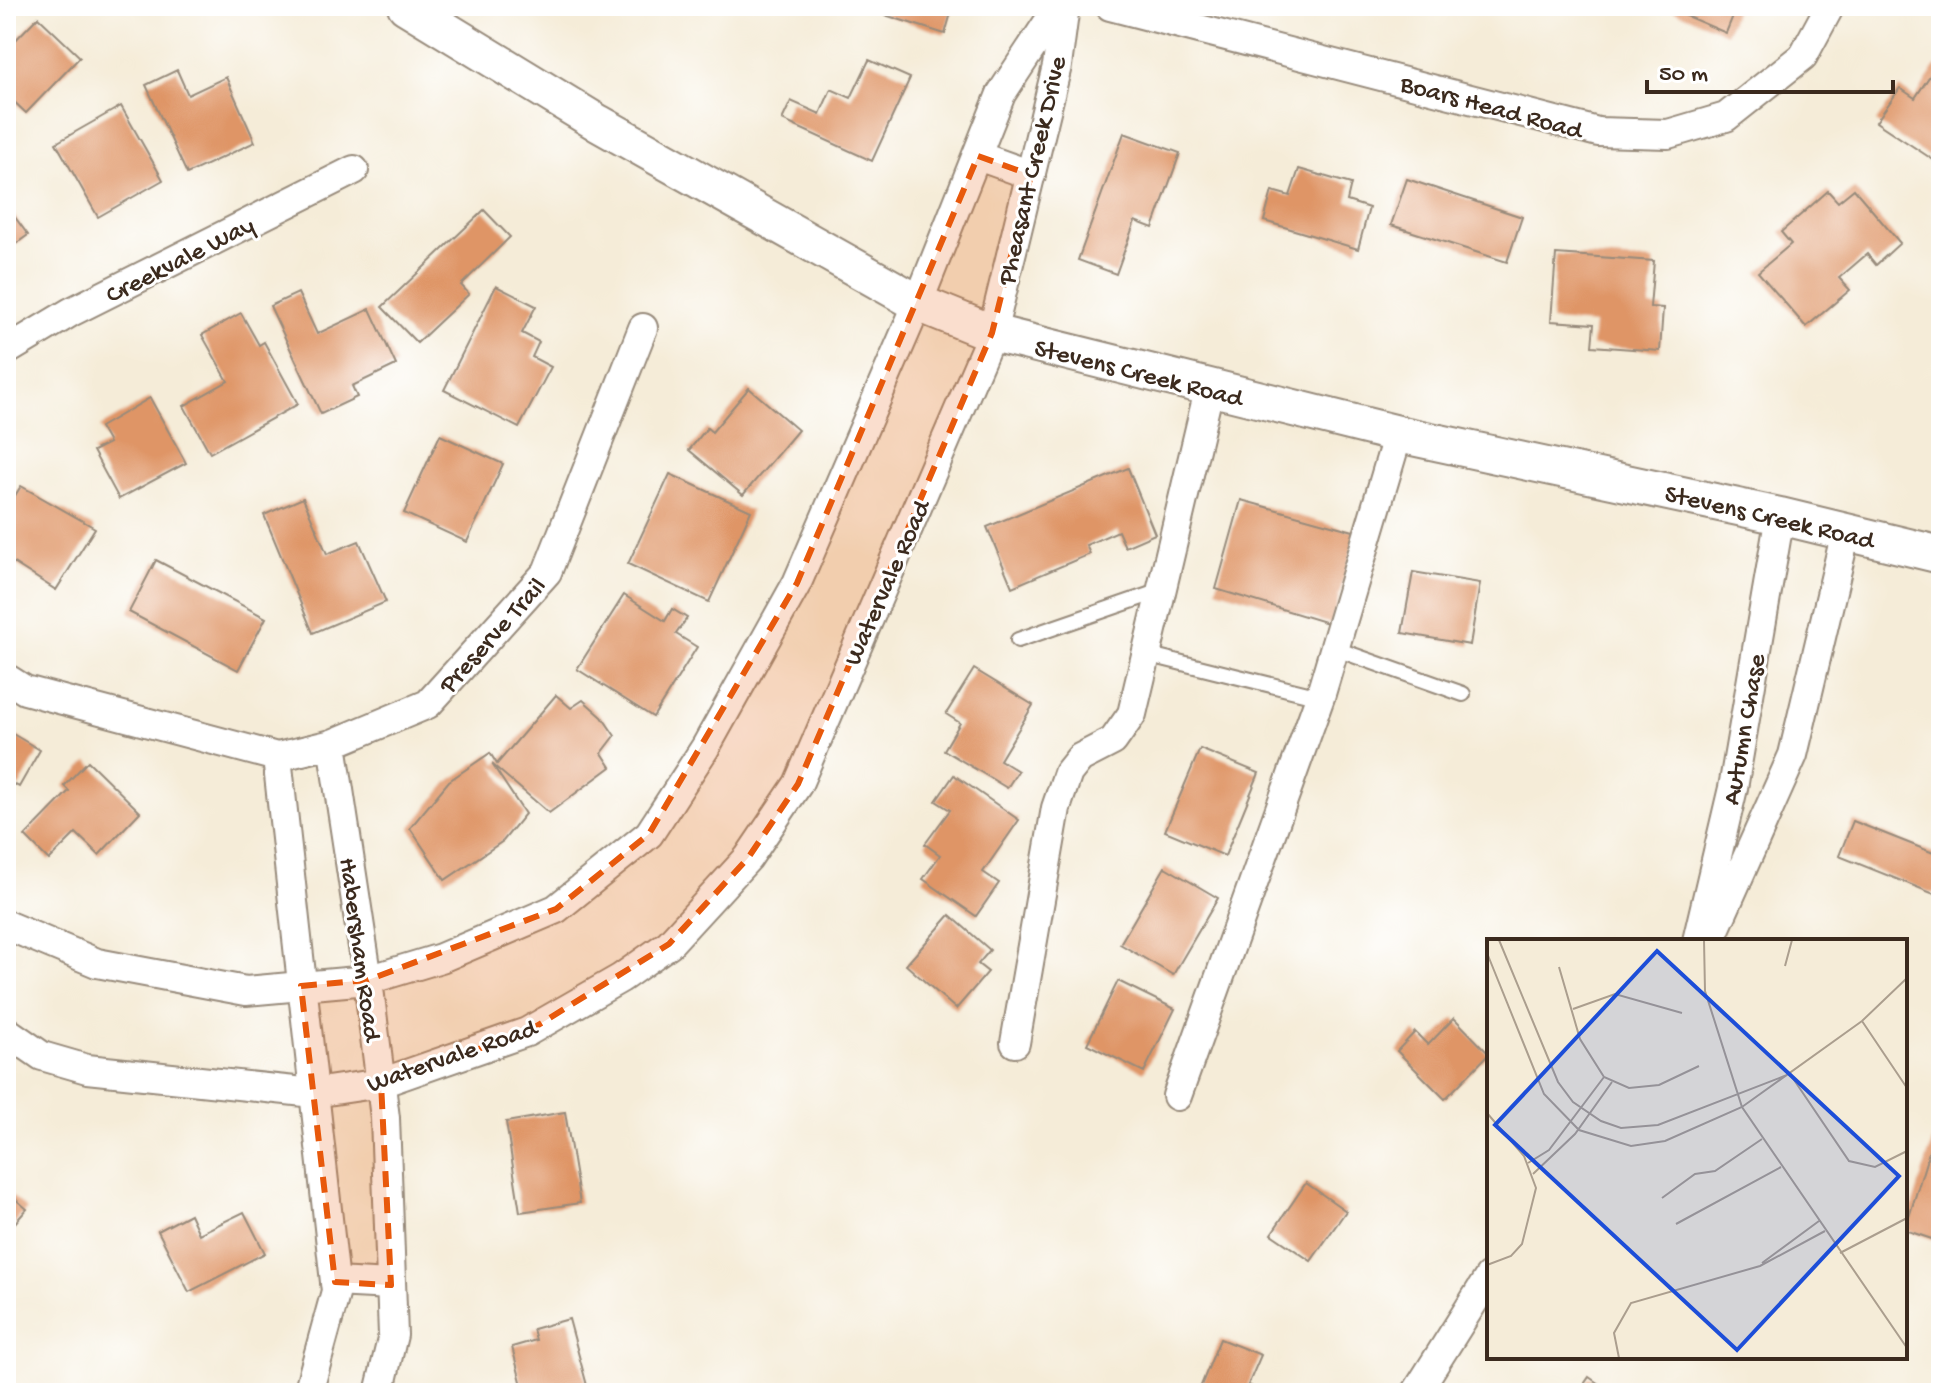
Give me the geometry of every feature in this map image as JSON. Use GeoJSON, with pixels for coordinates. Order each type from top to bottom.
{"type":"FeatureCollection","features":[{"type":"Feature","properties":{"kind":"street","name":"Stevens Creek Road"},"geometry":{"type":"LineString","coordinates":[[406,6],[598,123],[918,303],[992,333],[1209,390],[1780,516],[1941,555]]}},
{"type":"Feature","properties":{"kind":"street","name":"Pheasant Creek Drive"},"geometry":{"type":"LineString","coordinates":[[918,303],[1001,94],[1062,6]]}},
{"type":"Feature","properties":{"kind":"street","name":"Pheasant Creek Drive"},"geometry":{"type":"LineString","coordinates":[[992,333],[1057,66],[1062,6]]}},
{"type":"Feature","properties":{"kind":"street","name":"Boars Head Road"},"geometry":{"type":"LineString","coordinates":[[1110,6],[1598,132],[1668,134],[1726,117],[1803,56],[1830,6]]}},
{"type":"Feature","properties":{"kind":"street"},"geometry":{"type":"LineString","coordinates":[[978,156],[1031,175]]}},
{"type":"Feature","properties":{"kind":"street","name":"Creekvale Way"},"geometry":{"type":"LineString","coordinates":[[6,351],[71,312],[354,170]]}},
{"type":"Feature","properties":{"kind":"street"},"geometry":{"type":"LineString","coordinates":[[6,925],[97,963],[246,991],[368,980],[441,958],[556,909],[649,834],[705,748],[797,583],[918,303]]}},
{"type":"Feature","properties":{"kind":"street","name":"Preserve Trail"},"geometry":{"type":"LineString","coordinates":[[6,678],[25,690],[277,757],[332,744],[428,704],[547,572],[643,328]]}},
{"type":"Feature","properties":{"kind":"street","name":"Watervale Road"},"geometry":{"type":"LineString","coordinates":[[6,1031],[42,1056],[87,1069],[314,1093],[381,1083],[527,1032],[621,978],[669,944],[748,858],[798,784],[992,333]]}},
{"type":"Feature","properties":{"kind":"street"},"geometry":{"type":"LineString","coordinates":[[1015,1043],[1056,808],[1064,785],[1080,758],[1113,741],[1132,714],[1209,390]]}},
{"type":"Feature","properties":{"kind":"street"},"geometry":{"type":"LineString","coordinates":[[1177,1096],[1320,697],[1398,434]]}},
{"type":"Feature","properties":{"kind":"street","name":"Autumn Chase"},"geometry":{"type":"LineString","coordinates":[[1697,939],[1733,788],[1780,516]]}},
{"type":"Feature","properties":{"kind":"street","name":"Autumn Chase"},"geometry":{"type":"LineString","coordinates":[[1711,939],[1793,755],[1846,532]]}},
{"type":"Feature","properties":{"kind":"street","name":"Habersham Road"},"geometry":{"type":"LineString","coordinates":[[332,744],[381,1083],[393,1335],[379,1393]]}},
{"type":"Feature","properties":{"kind":"street"},"geometry":{"type":"LineString","coordinates":[[277,757],[335,1282],[321,1357],[308,1393]]}},
{"type":"Feature","properties":{"kind":"street"},"geometry":{"type":"LineString","coordinates":[[1416,1393],[1487,1280]]}},
{"type":"Feature","properties":{"kind":"street"},"geometry":{"type":"LineString","coordinates":[[335,1282],[391,1285]]}},
{"type":"Feature","properties":{"kind":"lane"},"geometry":{"type":"LineString","coordinates":[[1018,640],[1160,591]]}},
{"type":"Feature","properties":{"kind":"lane"},"geometry":{"type":"LineString","coordinates":[[1336,649],[1463,694]]}},
{"type":"Feature","properties":{"kind":"lane"},"geometry":{"type":"LineString","coordinates":[[1146,654],[1320,697]]}},
{"type":"Feature","properties":{"kind":"highlighted area"},"geometry":{"type":"Polygon","coordinates":[[[978,156],[1031,175],[992,333],[798,784],[748,858],[669,944],[527,1032],[381,1083],[391,1285],[335,1282],[301,986],[368,980],[556,909],[649,834],[797,583],[978,156]]]}},
{"type":"Feature","properties":{"kind":"building"},"geometry":{"type":"Polygon","coordinates":[[[888,6],[953,6],[945,34],[885,15],[888,6]]]}},
{"type":"Feature","properties":{"kind":"building"},"geometry":{"type":"Polygon","coordinates":[[[1663,6],[1737,6],[1726,33],[1663,6]]]}},
{"type":"Feature","properties":{"kind":"building"},"geometry":{"type":"Polygon","coordinates":[[[38,17],[80,57],[26,113],[6,94],[6,50],[38,17]]]}},
{"type":"Feature","properties":{"kind":"building"},"geometry":{"type":"Polygon","coordinates":[[[1941,59],[1941,165],[1876,122],[1900,88],[1915,98],[1941,59]]]}},
{"type":"Feature","properties":{"kind":"building"},"geometry":{"type":"Polygon","coordinates":[[[869,60],[910,78],[872,161],[782,120],[791,101],[820,114],[831,89],[851,98],[869,60]]]}},
{"type":"Feature","properties":{"kind":"building"},"geometry":{"type":"Polygon","coordinates":[[[177,70],[188,95],[226,77],[255,142],[187,174],[146,85],[177,70]]]}},
{"type":"Feature","properties":{"kind":"building"},"geometry":{"type":"Polygon","coordinates":[[[121,106],[163,180],[98,217],[56,143],[121,106]]]}},
{"type":"Feature","properties":{"kind":"building"},"geometry":{"type":"Polygon","coordinates":[[[1124,133],[1180,153],[1153,228],[1135,221],[1116,274],[1078,260],[1124,133]]]}},
{"type":"Feature","properties":{"kind":"building"},"geometry":{"type":"Polygon","coordinates":[[[1299,169],[1351,184],[1347,201],[1369,208],[1358,249],[1264,221],[1272,191],[1290,196],[1299,169]]]}},
{"type":"Feature","properties":{"kind":"building"},"geometry":{"type":"Polygon","coordinates":[[[1407,179],[1522,217],[1507,262],[1391,225],[1407,179]]]}},
{"type":"Feature","properties":{"kind":"building"},"geometry":{"type":"Polygon","coordinates":[[[1854,189],[1900,243],[1876,265],[1867,254],[1839,278],[1850,290],[1806,327],[1758,272],[1791,244],[1781,232],[1828,191],[1838,202],[1854,189]]]}},
{"type":"Feature","properties":{"kind":"building"},"geometry":{"type":"Polygon","coordinates":[[[6,205],[28,235],[6,251],[6,205]]]}},
{"type":"Feature","properties":{"kind":"building"},"geometry":{"type":"Polygon","coordinates":[[[484,210],[510,237],[461,285],[469,294],[417,343],[382,307],[484,210]]]}},
{"type":"Feature","properties":{"kind":"building"},"geometry":{"type":"Polygon","coordinates":[[[1556,254],[1654,261],[1650,307],[1663,308],[1660,351],[1592,346],[1594,324],[1551,321],[1556,254]]]}},
{"type":"Feature","properties":{"kind":"building"},"geometry":{"type":"Polygon","coordinates":[[[496,286],[536,306],[522,333],[539,342],[532,357],[551,367],[519,428],[444,390],[496,286]]]}},
{"type":"Feature","properties":{"kind":"building"},"geometry":{"type":"Polygon","coordinates":[[[298,293],[317,334],[370,309],[396,365],[352,386],[357,397],[321,414],[270,306],[298,293]]]}},
{"type":"Feature","properties":{"kind":"building"},"geometry":{"type":"Polygon","coordinates":[[[241,313],[259,345],[264,342],[298,404],[210,453],[184,406],[228,381],[202,335],[241,313]]]}},
{"type":"Feature","properties":{"kind":"building"},"geometry":{"type":"Polygon","coordinates":[[[749,388],[798,430],[743,495],[689,450],[707,428],[712,432],[749,388]]]}},
{"type":"Feature","properties":{"kind":"building"},"geometry":{"type":"Polygon","coordinates":[[[150,398],[186,463],[119,499],[93,451],[109,443],[100,427],[150,398]]]}},
{"type":"Feature","properties":{"kind":"building"},"geometry":{"type":"Polygon","coordinates":[[[440,435],[503,464],[467,542],[404,513],[440,435]]]}},
{"type":"Feature","properties":{"kind":"building"},"geometry":{"type":"Polygon","coordinates":[[[1128,468],[1155,534],[1125,547],[1118,531],[1086,545],[1090,554],[1012,587],[987,527],[1128,468]]]}},
{"type":"Feature","properties":{"kind":"building"},"geometry":{"type":"Polygon","coordinates":[[[670,474],[751,511],[709,602],[628,564],[670,474]]]}},
{"type":"Feature","properties":{"kind":"building"},"geometry":{"type":"Polygon","coordinates":[[[21,486],[95,528],[56,590],[6,558],[6,510],[21,486]]]}},
{"type":"Feature","properties":{"kind":"building"},"geometry":{"type":"Polygon","coordinates":[[[303,498],[327,554],[359,541],[386,602],[313,633],[264,515],[303,498]]]}},
{"type":"Feature","properties":{"kind":"building"},"geometry":{"type":"Polygon","coordinates":[[[1241,500],[1357,532],[1331,624],[1216,589],[1241,500]]]}},
{"type":"Feature","properties":{"kind":"building"},"geometry":{"type":"Polygon","coordinates":[[[156,560],[266,618],[238,670],[129,612],[156,560]]]}},
{"type":"Feature","properties":{"kind":"building"},"geometry":{"type":"Polygon","coordinates":[[[1413,572],[1480,583],[1470,645],[1402,633],[1413,572]]]}},
{"type":"Feature","properties":{"kind":"building"},"geometry":{"type":"Polygon","coordinates":[[[624,595],[665,621],[672,609],[687,618],[676,634],[697,647],[653,717],[577,669],[624,595]]]}},
{"type":"Feature","properties":{"kind":"building"},"geometry":{"type":"Polygon","coordinates":[[[974,669],[1033,705],[1000,760],[1018,771],[1007,788],[944,750],[960,723],[946,714],[974,669]]]}},
{"type":"Feature","properties":{"kind":"building"},"geometry":{"type":"Polygon","coordinates":[[[556,695],[571,708],[583,700],[602,717],[615,736],[602,753],[611,767],[549,813],[492,764],[525,814],[503,841],[445,880],[410,828],[449,781],[490,753],[497,764],[556,695]]]}},
{"type":"Feature","properties":{"kind":"building"},"geometry":{"type":"Polygon","coordinates":[[[6,730],[40,750],[19,787],[6,780],[6,730]]]}},
{"type":"Feature","properties":{"kind":"building"},"geometry":{"type":"Polygon","coordinates":[[[1200,749],[1259,773],[1225,856],[1165,831],[1200,749]]]}},
{"type":"Feature","properties":{"kind":"building"},"geometry":{"type":"Polygon","coordinates":[[[88,761],[140,812],[99,855],[76,833],[49,860],[25,836],[69,791],[64,786],[88,761]]]}},
{"type":"Feature","properties":{"kind":"building"},"geometry":{"type":"Polygon","coordinates":[[[954,775],[1019,820],[983,872],[999,883],[976,916],[923,879],[940,855],[925,844],[950,810],[936,801],[954,775]]]}},
{"type":"Feature","properties":{"kind":"building"},"geometry":{"type":"Polygon","coordinates":[[[1853,821],[1941,856],[1941,877],[1934,894],[1839,856],[1853,821]]]}},
{"type":"Feature","properties":{"kind":"building"},"geometry":{"type":"Polygon","coordinates":[[[1165,867],[1218,898],[1173,975],[1120,944],[1165,867]]]}},
{"type":"Feature","properties":{"kind":"building"},"geometry":{"type":"Polygon","coordinates":[[[950,915],[990,950],[978,964],[988,972],[956,1009],[906,965],[950,915]]]}},
{"type":"Feature","properties":{"kind":"building"},"geometry":{"type":"Polygon","coordinates":[[[1118,981],[1175,1009],[1144,1072],[1087,1044],[1118,981]]]}},
{"type":"Feature","properties":{"kind":"building"},"geometry":{"type":"Polygon","coordinates":[[[1454,1018],[1487,1052],[1487,1056],[1445,1099],[1397,1051],[1415,1032],[1428,1045],[1454,1018]]]}},
{"type":"Feature","properties":{"kind":"building"},"geometry":{"type":"Polygon","coordinates":[[[565,1112],[580,1203],[520,1212],[506,1122],[565,1112]]]}},
{"type":"Feature","properties":{"kind":"building"},"geometry":{"type":"Polygon","coordinates":[[[1933,1139],[1941,1141],[1941,1242],[1907,1231],[1933,1139]]]}},
{"type":"Feature","properties":{"kind":"building"},"geometry":{"type":"Polygon","coordinates":[[[1306,1183],[1346,1211],[1311,1261],[1271,1234],[1306,1183]]]}},
{"type":"Feature","properties":{"kind":"building"},"geometry":{"type":"Polygon","coordinates":[[[6,1191],[27,1209],[6,1233],[6,1191]]]}},
{"type":"Feature","properties":{"kind":"building"},"geometry":{"type":"Polygon","coordinates":[[[244,1212],[265,1253],[189,1292],[158,1231],[190,1214],[199,1234],[244,1212]]]}},
{"type":"Feature","properties":{"kind":"building"},"geometry":{"type":"Polygon","coordinates":[[[569,1319],[589,1393],[524,1393],[512,1347],[536,1340],[533,1329],[569,1319]]]}},
{"type":"Feature","properties":{"kind":"building"},"geometry":{"type":"Polygon","coordinates":[[[1220,1339],[1261,1355],[1248,1385],[1267,1393],[1198,1393],[1220,1339]]]}},
{"type":"Feature","properties":{"kind":"building"},"geometry":{"type":"Polygon","coordinates":[[[1589,1377],[1612,1393],[1578,1393],[1589,1377]]]}}]}
